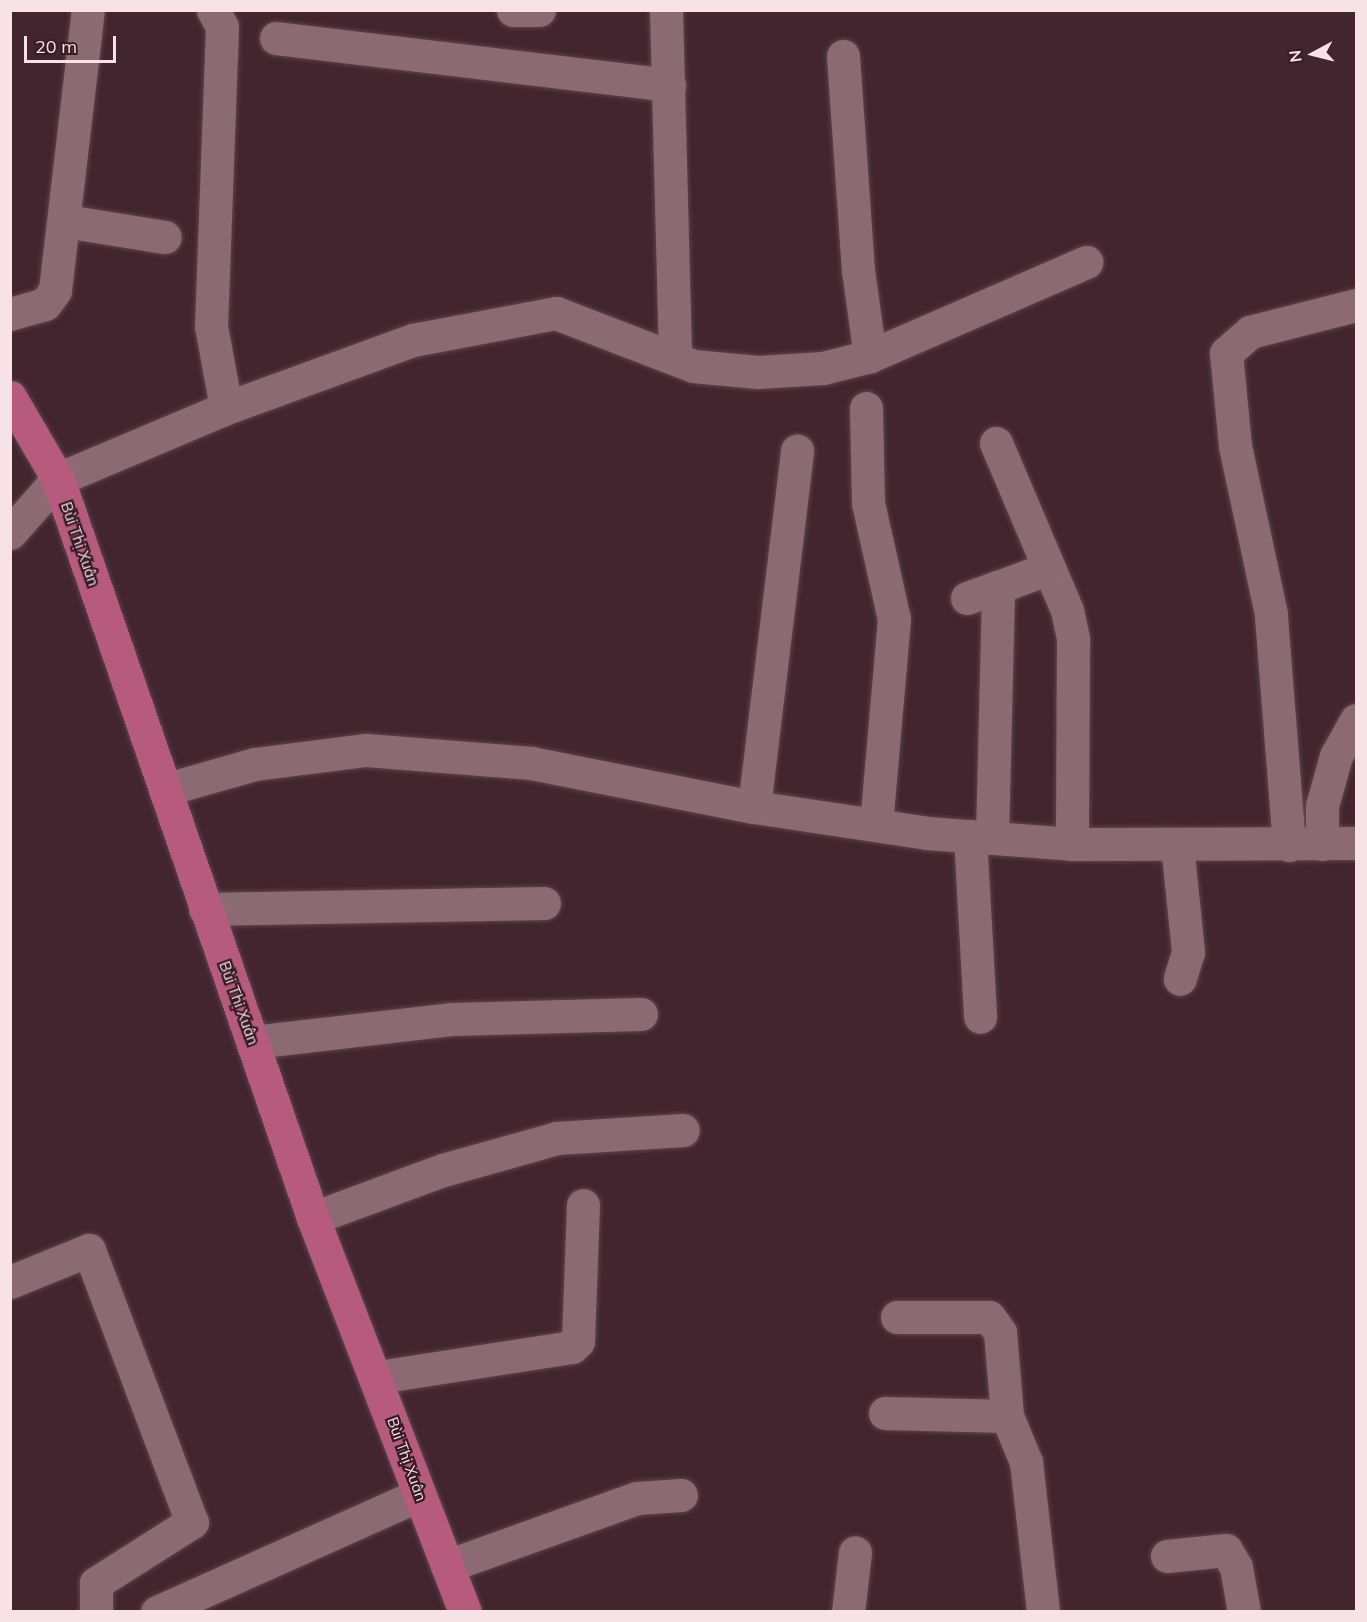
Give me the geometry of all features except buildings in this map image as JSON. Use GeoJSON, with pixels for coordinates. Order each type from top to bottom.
{"type":"FeatureCollection","features":[{"type":"Feature","properties":{"kind":"main road","name":"Bùi Thị Xuân"},"geometry":{"type":"LineString","coordinates":[[10,397],[58,479],[167,789],[205,909],[313,1218],[378,1377],[419,1495],[465,1611]]}},
{"type":"Feature","properties":{"kind":"street"},"geometry":{"type":"LineString","coordinates":[[10,314],[45,304],[54,290],[65,221],[88,10]]}},
{"type":"Feature","properties":{"kind":"street"},"geometry":{"type":"LineString","coordinates":[[213,10],[222,27],[212,326],[226,408]]}},
{"type":"Feature","properties":{"kind":"street"},"geometry":{"type":"LineString","coordinates":[[513,10],[539,10]]}},
{"type":"Feature","properties":{"kind":"street"},"geometry":{"type":"LineString","coordinates":[[666,10],[675,356]]}},
{"type":"Feature","properties":{"kind":"street"},"geometry":{"type":"LineString","coordinates":[[276,39],[669,85]]}},
{"type":"Feature","properties":{"kind":"street"},"geometry":{"type":"LineString","coordinates":[[843,56],[858,270],[870,356]]}},
{"type":"Feature","properties":{"kind":"street"},"geometry":{"type":"LineString","coordinates":[[65,221],[165,237]]}},
{"type":"Feature","properties":{"kind":"street"},"geometry":{"type":"LineString","coordinates":[[10,533],[58,479],[226,408],[401,343],[556,313],[715,370],[758,372],[827,368],[870,356],[1086,262]]}},
{"type":"Feature","properties":{"kind":"street"},"geometry":{"type":"LineString","coordinates":[[1288,844],[1271,614],[1235,446],[1226,353],[1250,332],[1356,305]]}},
{"type":"Feature","properties":{"kind":"street"},"geometry":{"type":"LineString","coordinates":[[866,408],[868,503],[894,619],[876,823]]}},
{"type":"Feature","properties":{"kind":"street"},"geometry":{"type":"LineString","coordinates":[[996,443],[1049,568],[1073,639],[1072,844]]}},
{"type":"Feature","properties":{"kind":"street"},"geometry":{"type":"LineString","coordinates":[[754,807],[797,451]]}},
{"type":"Feature","properties":{"kind":"street"},"geometry":{"type":"LineString","coordinates":[[967,598],[1049,568]]}},
{"type":"Feature","properties":{"kind":"street"},"geometry":{"type":"LineString","coordinates":[[980,1017],[981,837],[998,587]]}},
{"type":"Feature","properties":{"kind":"street"},"geometry":{"type":"LineString","coordinates":[[1322,844],[1322,806],[1336,756],[1356,720]]}},
{"type":"Feature","properties":{"kind":"street"},"geometry":{"type":"LineString","coordinates":[[167,789],[255,764],[366,750],[531,763],[754,807],[981,837],[1072,844],[1356,843]]}},
{"type":"Feature","properties":{"kind":"street"},"geometry":{"type":"LineString","coordinates":[[1177,845],[1188,952],[1180,979]]}},
{"type":"Feature","properties":{"kind":"street"},"geometry":{"type":"LineString","coordinates":[[205,909],[544,903]]}},
{"type":"Feature","properties":{"kind":"street"},"geometry":{"type":"LineString","coordinates":[[253,1042],[451,1018],[641,1014]]}},
{"type":"Feature","properties":{"kind":"street"},"geometry":{"type":"LineString","coordinates":[[313,1218],[443,1170],[557,1137],[683,1130]]}},
{"type":"Feature","properties":{"kind":"street"},"geometry":{"type":"LineString","coordinates":[[378,1377],[572,1347],[578,1341],[583,1205]]}},
{"type":"Feature","properties":{"kind":"street"},"geometry":{"type":"LineString","coordinates":[[10,1282],[89,1250],[192,1522],[96,1583],[96,1611]]}},
{"type":"Feature","properties":{"kind":"street"},"geometry":{"type":"LineString","coordinates":[[897,1317],[989,1317],[1000,1332],[1007,1416],[1026,1462],[1043,1611]]}},
{"type":"Feature","properties":{"kind":"street"},"geometry":{"type":"LineString","coordinates":[[885,1413],[1007,1416]]}},
{"type":"Feature","properties":{"kind":"street"},"geometry":{"type":"LineString","coordinates":[[157,1611],[419,1495]]}},
{"type":"Feature","properties":{"kind":"street"},"geometry":{"type":"LineString","coordinates":[[447,1566],[637,1498],[681,1496]]}},
{"type":"Feature","properties":{"kind":"street"},"geometry":{"type":"LineString","coordinates":[[1167,1556],[1226,1550],[1236,1567],[1244,1611]]}},
{"type":"Feature","properties":{"kind":"street"},"geometry":{"type":"LineString","coordinates":[[848,1611],[855,1552]]}}]}
